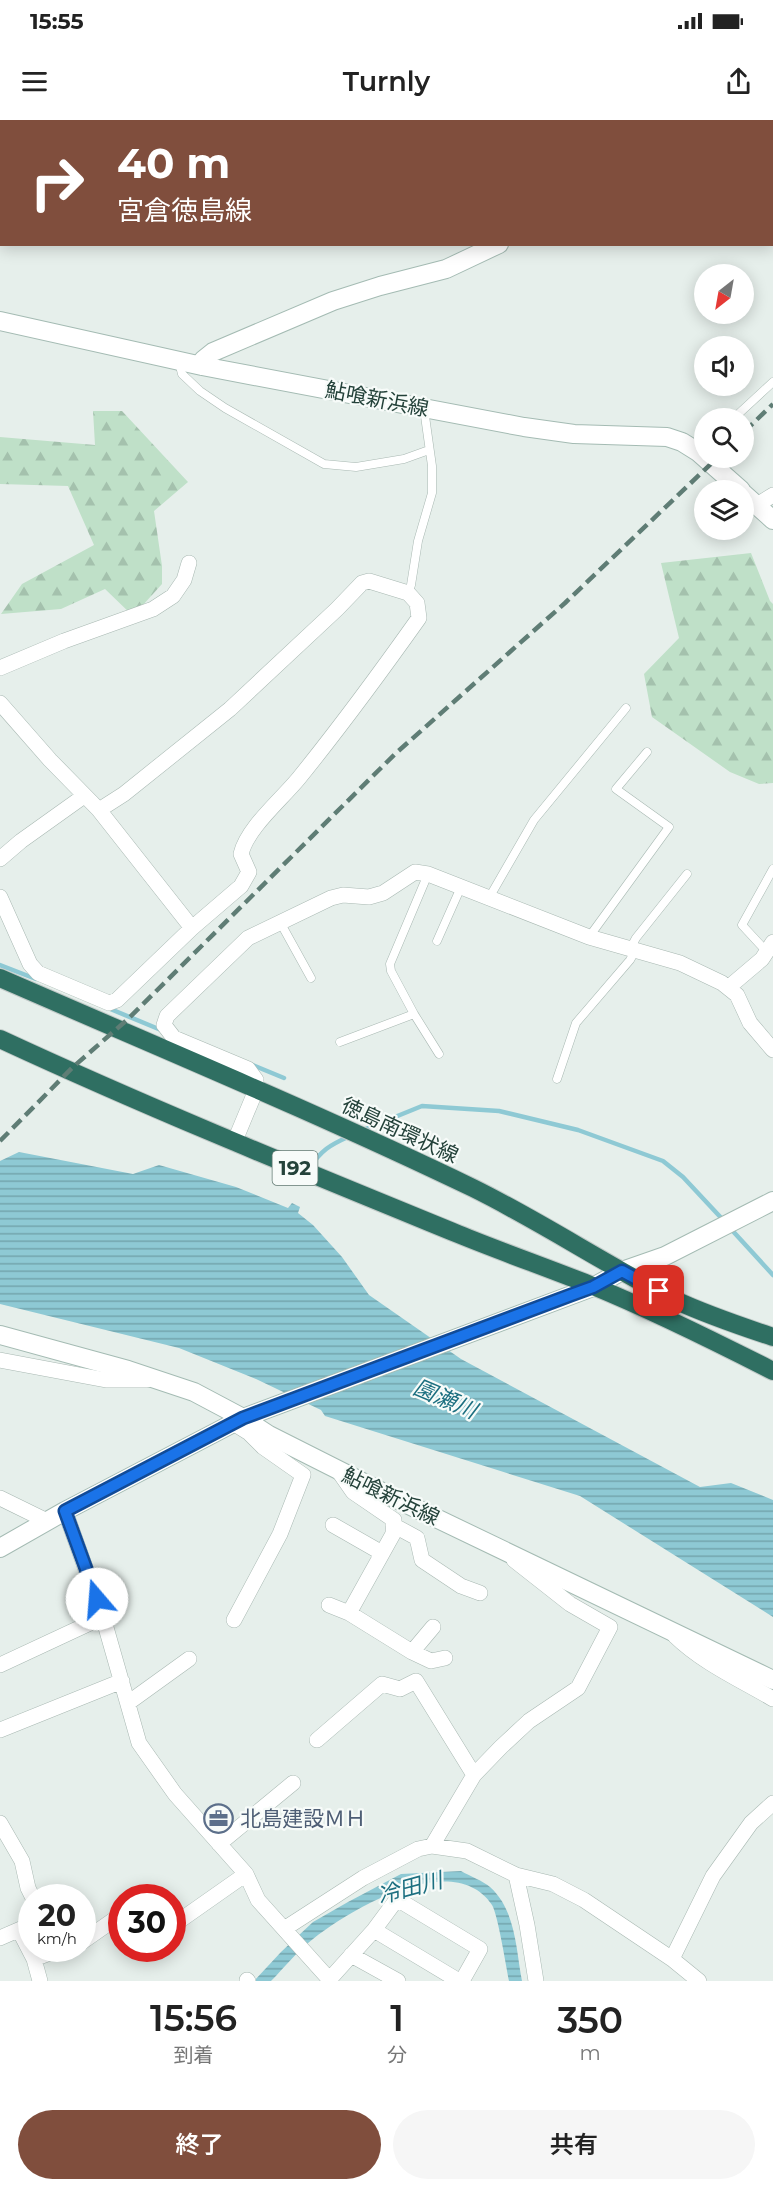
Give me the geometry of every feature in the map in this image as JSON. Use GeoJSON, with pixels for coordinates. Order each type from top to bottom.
{"type":"FeatureCollection","features":[{"type":"Feature","properties":{"kind":"highway","name":"徳島南環状線"},"geometry":{"type":"LineString","coordinates":[[0,978],[309,1112],[484,1194],[677,1301],[722,1320],[773,1337]]}},
{"type":"Feature","properties":{"kind":"highway","name":"192"},"geometry":{"type":"LineString","coordinates":[[0,1041],[234,1143],[593,1287],[714,1340],[773,1371]]}},
{"type":"Feature","properties":{"kind":"main road"},"geometry":{"type":"LineString","coordinates":[[201,366],[203,360],[213,352],[333,301],[446,269],[495,246]]}},
{"type":"Feature","properties":{"kind":"main road","name":"鮎喰新浜線"},"geometry":{"type":"LineString","coordinates":[[0,321],[201,366],[524,427],[574,434],[667,437],[694,446]]}},
{"type":"Feature","properties":{"kind":"main road","name":"鮎喰新浜線"},"geometry":{"type":"LineString","coordinates":[[720,468],[731,480]]}},
{"type":"Feature","properties":{"kind":"main road"},"geometry":{"type":"LineString","coordinates":[[754,503],[773,520]]}},
{"type":"Feature","properties":{"kind":"main road"},"geometry":{"type":"LineString","coordinates":[[0,1548],[65,1511],[244,1418],[593,1287],[622,1271],[666,1256],[773,1201]]}},
{"type":"Feature","properties":{"kind":"main road","name":"鮎喰新浜線"},"geometry":{"type":"LineString","coordinates":[[0,1335],[194,1392],[244,1418],[269,1435],[337,1469],[773,1680]]}},
{"type":"Feature","properties":{"kind":"street"},"geometry":{"type":"LineString","coordinates":[[754,499],[773,495]]}},
{"type":"Feature","properties":{"kind":"street"},"geometry":{"type":"LineString","coordinates":[[0,668],[64,641],[153,609],[173,596],[184,580],[189,563]]}},
{"type":"Feature","properties":{"kind":"street"},"geometry":{"type":"LineString","coordinates":[[0,897],[30,964],[38,973],[109,1003],[117,1000],[192,928],[241,886],[249,872],[241,854],[248,837],[360,702],[419,618],[417,603],[408,592],[369,581],[362,583],[230,709],[124,794],[99,810]]}},
{"type":"Feature","properties":{"kind":"street"},"geometry":{"type":"LineString","coordinates":[[0,703],[50,760],[99,810],[192,928]]}},
{"type":"Feature","properties":{"kind":"street"},"geometry":{"type":"LineString","coordinates":[[0,859],[21,841],[84,796]]}},
{"type":"Feature","properties":{"kind":"street"},"geometry":{"type":"LineString","coordinates":[[234,1143],[256,1090],[256,1080],[248,1069],[174,1038],[164,1026],[167,1017],[248,938],[332,898],[343,895],[369,897],[383,892],[415,872],[428,874],[589,937],[680,963],[729,987],[737,995],[750,1023],[773,1050]]}},
{"type":"Feature","properties":{"kind":"street"},"geometry":{"type":"LineString","coordinates":[[729,987],[770,947]]}},
{"type":"Feature","properties":{"kind":"street"},"geometry":{"type":"LineString","coordinates":[[0,1360],[106,1380],[156,1379]]}},
{"type":"Feature","properties":{"kind":"street"},"geometry":{"type":"LineString","coordinates":[[234,1620],[280,1534],[303,1475],[263,1447],[249,1433],[244,1418]]}},
{"type":"Feature","properties":{"kind":"street"},"geometry":{"type":"LineString","coordinates":[[337,1469],[352,1492],[394,1520],[393,1534],[349,1613]]}},
{"type":"Feature","properties":{"kind":"street"},"geometry":{"type":"LineString","coordinates":[[0,1498],[47,1521]]}},
{"type":"Feature","properties":{"kind":"street"},"geometry":{"type":"LineString","coordinates":[[65,1511],[103,1617],[139,1743],[175,1794],[246,1874],[258,1900],[330,1980],[397,1899],[480,1949],[460,1981],[374,1929]]}},
{"type":"Feature","properties":{"kind":"street"},"geometry":{"type":"LineString","coordinates":[[333,1525],[382,1553]]}},
{"type":"Feature","properties":{"kind":"street"},"geometry":{"type":"LineString","coordinates":[[393,1525],[417,1538],[423,1560],[460,1586],[480,1593]]}},
{"type":"Feature","properties":{"kind":"street"},"geometry":{"type":"LineString","coordinates":[[432,1846],[474,1775],[529,1721],[578,1688],[610,1627],[570,1604],[502,1550]]}},
{"type":"Feature","properties":{"kind":"street"},"geometry":{"type":"LineString","coordinates":[[329,1605],[349,1613],[430,1661],[445,1658]]}},
{"type":"Feature","properties":{"kind":"street"},"geometry":{"type":"LineString","coordinates":[[0,1665],[103,1617]]}},
{"type":"Feature","properties":{"kind":"street"},"geometry":{"type":"LineString","coordinates":[[412,1652],[433,1628]]}},
{"type":"Feature","properties":{"kind":"street"},"geometry":{"type":"LineString","coordinates":[[668,1630],[698,1656],[773,1698]]}},
{"type":"Feature","properties":{"kind":"street"},"geometry":{"type":"LineString","coordinates":[[128,1703],[189,1659]]}},
{"type":"Feature","properties":{"kind":"street"},"geometry":{"type":"LineString","coordinates":[[0,1730],[122,1681]]}},
{"type":"Feature","properties":{"kind":"street"},"geometry":{"type":"LineString","coordinates":[[317,1740],[382,1684],[400,1689],[416,1681],[474,1775]]}},
{"type":"Feature","properties":{"kind":"street"},"geometry":{"type":"LineString","coordinates":[[219,1844],[293,1783]]}},
{"type":"Feature","properties":{"kind":"street"},"geometry":{"type":"LineString","coordinates":[[672,1959],[713,1876],[751,1824],[773,1803]]}},
{"type":"Feature","properties":{"kind":"street"},"geometry":{"type":"LineString","coordinates":[[0,1823],[22,1861],[27,1884]]}},
{"type":"Feature","properties":{"kind":"street"},"geometry":{"type":"LineString","coordinates":[[286,1931],[363,1878],[418,1849],[432,1846],[467,1851],[516,1875],[553,1884],[672,1959],[699,1981]]}},
{"type":"Feature","properties":{"kind":"street"},"geometry":{"type":"LineString","coordinates":[[186,1916],[246,1874]]}},
{"type":"Feature","properties":{"kind":"street"},"geometry":{"type":"LineString","coordinates":[[516,1875],[536,1981]]}},
{"type":"Feature","properties":{"kind":"street"},"geometry":{"type":"LineString","coordinates":[[0,1938],[18,1930]]}},
{"type":"Feature","properties":{"kind":"street"},"geometry":{"type":"LineString","coordinates":[[351,1954],[398,1981]]}},
{"type":"Feature","properties":{"kind":"street"},"geometry":{"type":"LineString","coordinates":[[35,1962],[40,1981]]}},
{"type":"Feature","properties":{"kind":"lane"},"geometry":{"type":"LineString","coordinates":[[178,361],[182,374],[200,391],[225,408],[291,443],[324,464],[356,467],[404,459],[429,450]]}},
{"type":"Feature","properties":{"kind":"lane"},"geometry":{"type":"LineString","coordinates":[[745,408],[773,382]]}},
{"type":"Feature","properties":{"kind":"lane"},"geometry":{"type":"LineString","coordinates":[[408,592],[414,558],[432,493],[433,477],[423,408]]}},
{"type":"Feature","properties":{"kind":"lane"},"geometry":{"type":"LineString","coordinates":[[489,898],[534,820],[626,708]]}},
{"type":"Feature","properties":{"kind":"lane"},"geometry":{"type":"LineString","coordinates":[[589,937],[669,827],[616,789],[647,753]]}},
{"type":"Feature","properties":{"kind":"lane"},"geometry":{"type":"LineString","coordinates":[[770,947],[742,925],[773,869]]}},
{"type":"Feature","properties":{"kind":"lane"},"geometry":{"type":"LineString","coordinates":[[428,874],[390,964],[391,971],[414,1014],[440,1054]]}},
{"type":"Feature","properties":{"kind":"lane"},"geometry":{"type":"LineString","coordinates":[[557,1079],[576,1023],[630,960],[636,938],[687,874]]}},
{"type":"Feature","properties":{"kind":"lane"},"geometry":{"type":"LineString","coordinates":[[437,941],[461,887]]}},
{"type":"Feature","properties":{"kind":"lane"},"geometry":{"type":"LineString","coordinates":[[280,922],[311,978]]}},
{"type":"Feature","properties":{"kind":"lane"},"geometry":{"type":"LineString","coordinates":[[340,1042],[414,1014]]}},
{"type":"Feature","properties":{"kind":"green space"},"geometry":{"type":"Polygon","coordinates":[[[93,411],[122,411],[188,482],[154,511],[162,566],[162,584],[133,616],[105,589],[61,609],[1,614],[22,584],[94,545],[68,486],[0,484],[0,437],[95,445],[93,411]]]}},
{"type":"Feature","properties":{"kind":"green space"},"geometry":{"type":"Polygon","coordinates":[[[751,553],[773,604],[773,783],[759,784],[730,772],[652,717],[644,674],[679,638],[661,563],[751,553]]]}},
{"type":"Feature","properties":{"kind":"water","name":"園瀬川"},"geometry":{"type":"Polygon","coordinates":[[[19,1152],[133,1174],[159,1165],[236,1187],[288,1208],[292,1203],[300,1207],[298,1213],[313,1225],[342,1257],[369,1295],[461,1359],[700,1487],[731,1483],[773,1500],[773,1617],[580,1496],[325,1416],[321,1410],[256,1379],[179,1348],[0,1304],[0,1161],[19,1152]]]}},
{"type":"Feature","properties":{"kind":"water"},"geometry":{"type":"Polygon","coordinates":[[[461,1871],[490,1887],[499,1896],[514,1931],[522,1981],[509,1981],[492,1905],[475,1889],[453,1882],[429,1883],[402,1889],[376,1900],[313,1939],[271,1981],[254,1981],[313,1922],[348,1902],[401,1874],[461,1871]]]}},
{"type":"Feature","properties":{"kind":"waterway"},"geometry":{"type":"LineString","coordinates":[[0,965],[36,979]]}},
{"type":"Feature","properties":{"kind":"waterway"},"geometry":{"type":"LineString","coordinates":[[108,1008],[161,1030]]}},
{"type":"Feature","properties":{"kind":"waterway"},"geometry":{"type":"LineString","coordinates":[[250,1064],[284,1078]]}},
{"type":"Feature","properties":{"kind":"waterway"},"geometry":{"type":"LineString","coordinates":[[363,1130],[422,1106],[499,1111],[578,1130],[663,1161],[683,1177],[725,1222]]}},
{"type":"Feature","properties":{"kind":"waterway"},"geometry":{"type":"LineString","coordinates":[[309,1169],[326,1149],[350,1136]]}},
{"type":"Feature","properties":{"kind":"waterway"},"geometry":{"type":"LineString","coordinates":[[730,1228],[773,1275]]}},
{"type":"Feature","properties":{"kind":"railway"},"geometry":{"type":"LineString","coordinates":[[754,422],[773,404]]}},
{"type":"Feature","properties":{"kind":"railway"},"geometry":{"type":"LineString","coordinates":[[0,1141],[73,1067],[128,1019],[395,754],[565,603],[707,468]]}},
{"type":"Feature","properties":{"kind":"place","name":"北島建設ＭＨ"},"geometry":{"type":"Point","coordinates":[219,1818]}},
{"type":"Feature","properties":{"kind":"route"},"geometry":{"type":"LineString","coordinates":[[97,1599],[65,1511],[243,1418],[593,1287],[622,1271],[659,1291]]}},
{"type":"Feature","properties":{"kind":"water label","name":"冷田川"},"geometry":{"type":"Point","coordinates":[410,1888]}}]}
